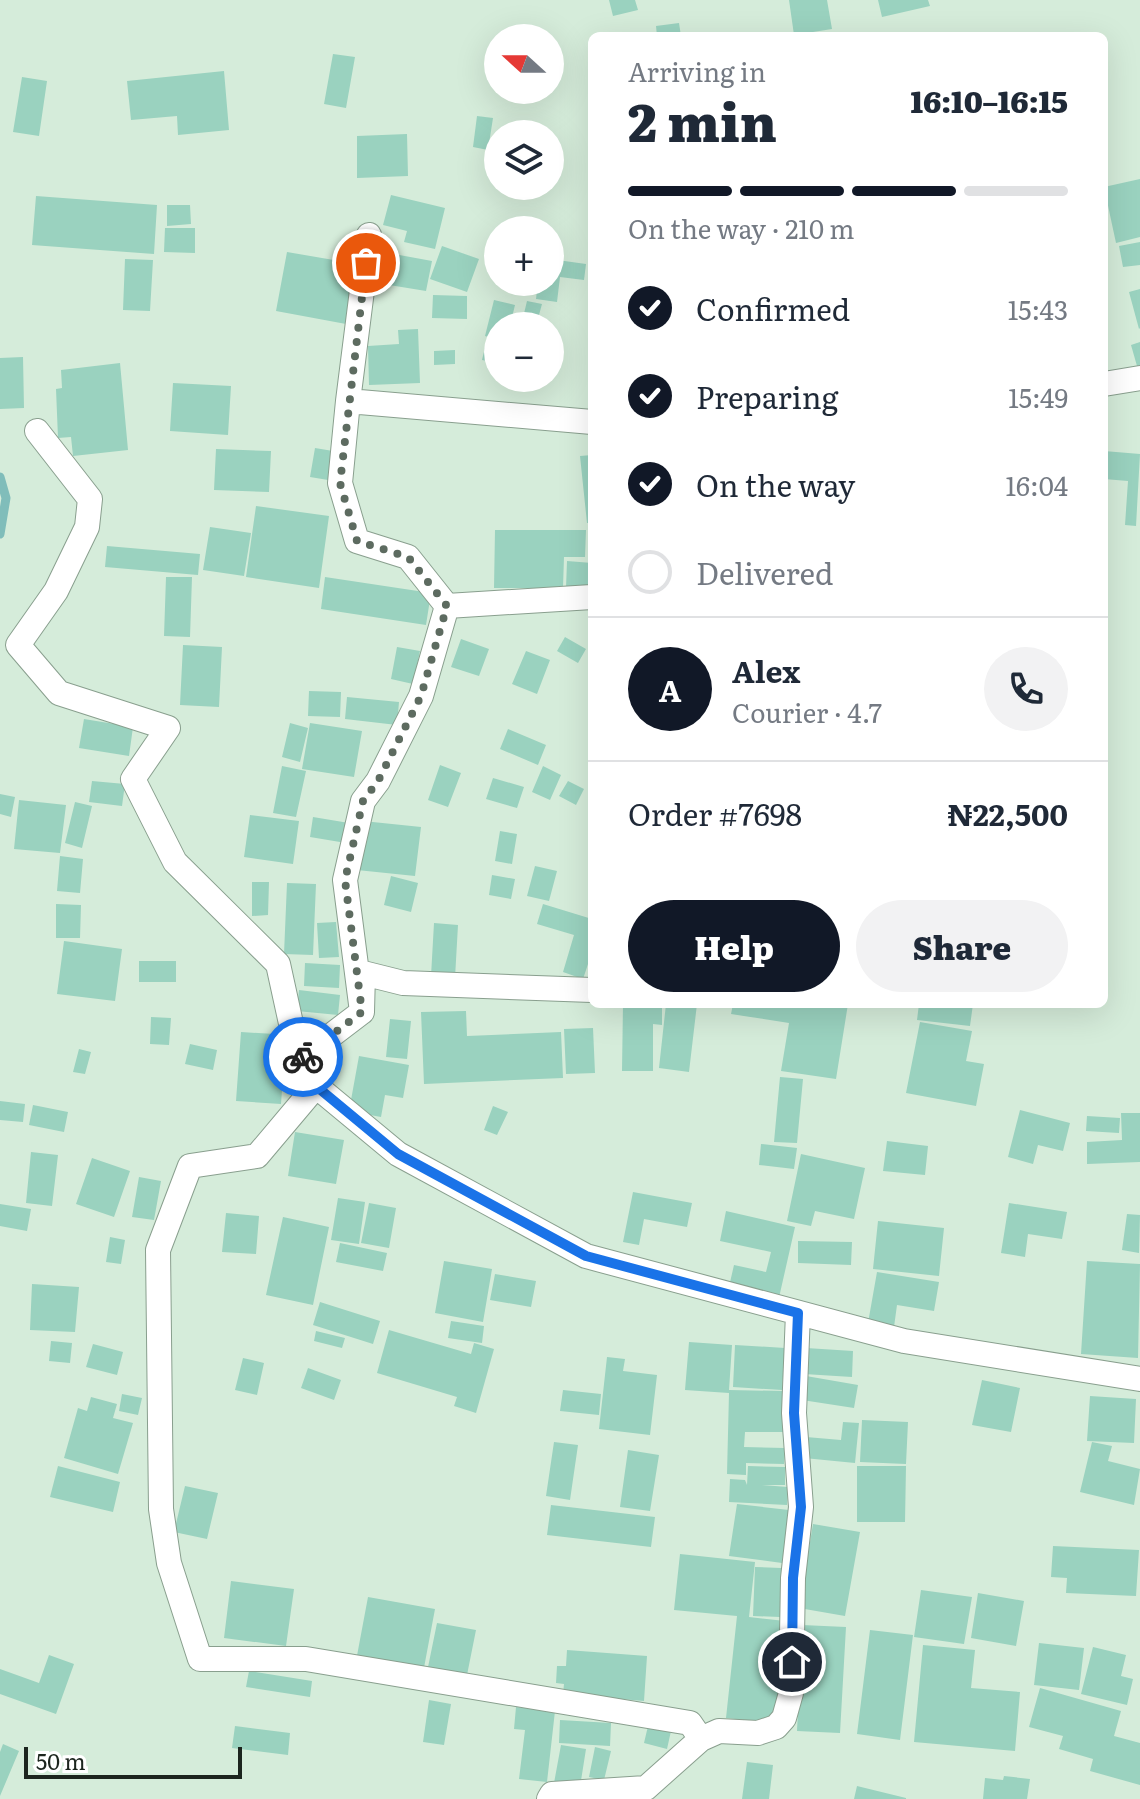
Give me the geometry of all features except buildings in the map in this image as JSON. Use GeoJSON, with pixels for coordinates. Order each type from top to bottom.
{"type":"FeatureCollection","features":[{"type":"Feature","properties":{"kind":"street"},"geometry":{"type":"LineString","coordinates":[[369,235],[340,483],[357,541],[408,557],[447,606]]}},
{"type":"Feature","properties":{"kind":"street"},"geometry":{"type":"LineString","coordinates":[[1108,383],[1140,378]]}},
{"type":"Feature","properties":{"kind":"street"},"geometry":{"type":"LineString","coordinates":[[348,401],[588,422]]}},
{"type":"Feature","properties":{"kind":"street"},"geometry":{"type":"LineString","coordinates":[[37,431],[90,499],[87,527],[56,591],[18,645],[59,693],[168,728],[133,779],[175,862],[278,964],[299,1060],[316,1086],[398,1154],[586,1256],[904,1341],[1140,1379]]}},
{"type":"Feature","properties":{"kind":"street"},"geometry":{"type":"LineString","coordinates":[[447,606],[588,597]]}},
{"type":"Feature","properties":{"kind":"street"},"geometry":{"type":"LineString","coordinates":[[362,1012],[345,880],[363,801],[378,781],[421,696],[447,606]]}},
{"type":"Feature","properties":{"kind":"street"},"geometry":{"type":"LineString","coordinates":[[362,1012],[363,973],[403,983],[588,990]]}},
{"type":"Feature","properties":{"kind":"street"},"geometry":{"type":"LineString","coordinates":[[299,1060],[362,1012]]}},
{"type":"Feature","properties":{"kind":"street"},"geometry":{"type":"LineString","coordinates":[[316,1086],[257,1156],[190,1166],[158,1250],[161,1509],[169,1563],[200,1659],[306,1659],[690,1723],[701,1739]]}},
{"type":"Feature","properties":{"kind":"street"},"geometry":{"type":"LineString","coordinates":[[549,1799],[552,1794],[646,1788],[701,1739],[719,1731],[758,1733],[776,1727],[784,1718],[791,1693],[793,1578],[801,1507],[794,1413],[798,1313]]}},
{"type":"Feature","properties":{"kind":"waterway"},"geometry":{"type":"LineString","coordinates":[[0,477],[6,498],[0,534]]}},
{"type":"Feature","properties":{"kind":"way so far"},"geometry":{"type":"LineString","coordinates":[[303,1057],[362,1012],[345,880],[363,801],[378,781],[421,696],[447,606],[408,557],[357,541],[340,483],[366,263]]}},
{"type":"Feature","properties":{"kind":"route"},"geometry":{"type":"LineString","coordinates":[[303,1057],[299,1060],[316,1086],[398,1154],[586,1256],[798,1313],[794,1413],[801,1507],[793,1578],[792,1662]]}}]}
